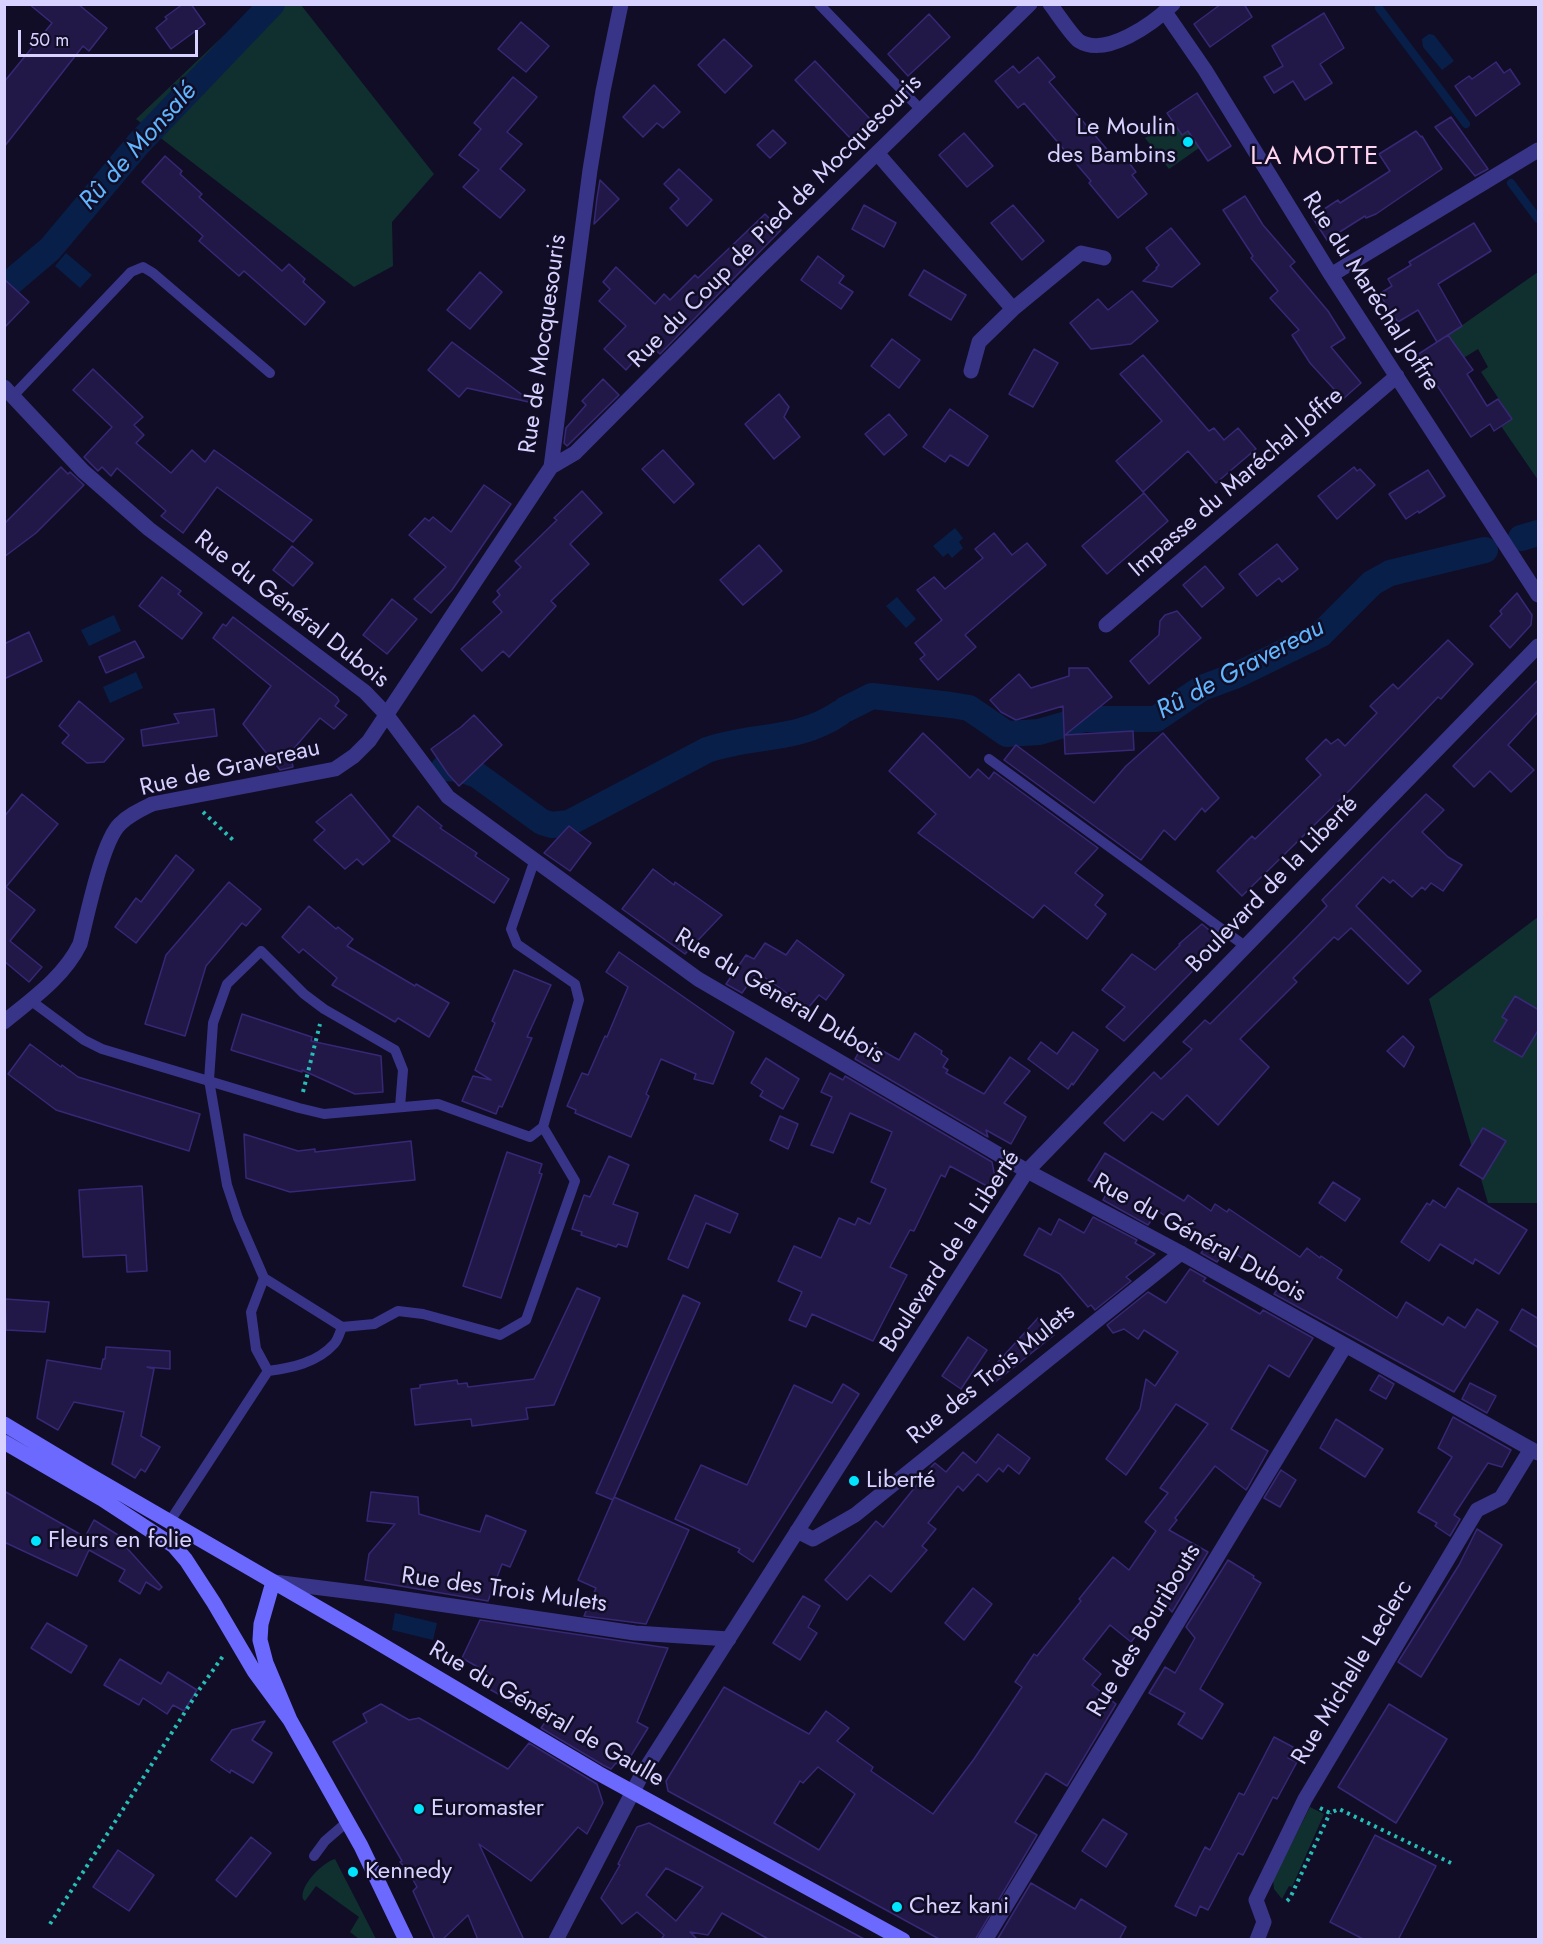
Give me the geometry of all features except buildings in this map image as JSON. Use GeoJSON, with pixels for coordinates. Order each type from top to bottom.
{"type":"FeatureCollection","features":[{"type":"Feature","properties":{"kind":"main road","name":"Rue du Général de Gaulle"},"geometry":{"type":"LineString","coordinates":[[4,1424],[632,1792],[903,1940]]}},
{"type":"Feature","properties":{"kind":"main road"},"geometry":{"type":"LineString","coordinates":[[4,1442],[102,1499],[174,1546],[214,1603],[254,1671],[290,1720]]}},
{"type":"Feature","properties":{"kind":"main road"},"geometry":{"type":"LineString","coordinates":[[273,1582],[261,1624],[260,1640],[266,1664],[290,1720],[388,1899],[406,1940]]}},
{"type":"Feature","properties":{"kind":"street","name":"Rue de Mocquesouris"},"geometry":{"type":"LineString","coordinates":[[386,714],[551,467],[590,170],[621,4]]}},
{"type":"Feature","properties":{"kind":"street","name":"Rue du Coup de Pied de Mocquesouris"},"geometry":{"type":"LineString","coordinates":[[551,467],[575,453],[759,268],[1030,4]]}},
{"type":"Feature","properties":{"kind":"street"},"geometry":{"type":"LineString","coordinates":[[1050,4],[1079,40],[1096,46],[1110,45],[1126,37],[1169,8]]}},
{"type":"Feature","properties":{"kind":"street","name":"Rue du Maréchal Joffre"},"geometry":{"type":"LineString","coordinates":[[1169,8],[1204,70],[1331,275],[1539,595]]}},
{"type":"Feature","properties":{"kind":"street"},"geometry":{"type":"LineString","coordinates":[[1331,275],[1539,150]]}},
{"type":"Feature","properties":{"kind":"street"},"geometry":{"type":"LineString","coordinates":[[877,153],[1013,309]]}},
{"type":"Feature","properties":{"kind":"street"},"geometry":{"type":"LineString","coordinates":[[971,371],[979,342],[1013,309],[1081,253],[1104,258]]}},
{"type":"Feature","properties":{"kind":"street","name":"Impasse du Maréchal Joffre"},"geometry":{"type":"LineString","coordinates":[[1106,625],[1397,376]]}},
{"type":"Feature","properties":{"kind":"street","name":"Rue du Général Dubois"},"geometry":{"type":"LineString","coordinates":[[9,391],[83,471],[149,529],[365,692],[386,714],[448,797],[698,979],[1027,1171],[1181,1253],[1535,1451]]}},
{"type":"Feature","properties":{"kind":"street","name":"Boulevard de la Liberté"},"geometry":{"type":"LineString","coordinates":[[556,1940],[632,1792],[1027,1171],[1539,646]]}},
{"type":"Feature","properties":{"kind":"street","name":"Rue de Gravereau"},"geometry":{"type":"LineString","coordinates":[[4,1022],[65,969],[74,957],[80,944],[107,843],[118,825],[152,804],[335,769],[354,756],[369,741],[380,727],[386,714]]}},
{"type":"Feature","properties":{"kind":"street","name":"Rue des Trois Mulets"},"geometry":{"type":"LineString","coordinates":[[798,1531],[813,1539],[855,1515],[1181,1253]]}},
{"type":"Feature","properties":{"kind":"street","name":"Rue des Bouribouts"},"geometry":{"type":"LineString","coordinates":[[985,1940],[1345,1346]]}},
{"type":"Feature","properties":{"kind":"street","name":"Rue Michelle Leclerc"},"geometry":{"type":"LineString","coordinates":[[1257,1940],[1264,1922],[1256,1900],[1305,1798],[1477,1510],[1501,1498],[1535,1451]]}},
{"type":"Feature","properties":{"kind":"street","name":"Rue des Trois Mulets"},"geometry":{"type":"LineString","coordinates":[[273,1582],[635,1633],[729,1639]]}},
{"type":"Feature","properties":{"kind":"lane"},"geometry":{"type":"LineString","coordinates":[[819,4],[921,110]]}},
{"type":"Feature","properties":{"kind":"lane"},"geometry":{"type":"LineString","coordinates":[[9,391],[130,272],[143,267],[153,273],[270,373]]}},
{"type":"Feature","properties":{"kind":"lane"},"geometry":{"type":"LineString","coordinates":[[989,759],[1245,946]]}},
{"type":"Feature","properties":{"kind":"lane"},"geometry":{"type":"LineString","coordinates":[[30,1000],[84,1040],[102,1048],[299,1108],[324,1114],[438,1104],[530,1137],[543,1127],[579,1000],[575,984],[517,944],[511,929],[535,860]]}},
{"type":"Feature","properties":{"kind":"lane"},"geometry":{"type":"LineString","coordinates":[[400,1107],[402,1070],[394,1050],[324,1009],[304,994],[261,951],[227,984],[213,1023],[209,1080],[227,1185],[238,1218],[264,1278],[342,1327],[374,1324],[398,1311],[423,1314],[500,1335],[526,1320],[575,1181],[543,1127]]}},
{"type":"Feature","properties":{"kind":"lane"},"geometry":{"type":"LineString","coordinates":[[264,1278],[251,1312],[256,1348],[268,1371]]}},
{"type":"Feature","properties":{"kind":"lane"},"geometry":{"type":"LineString","coordinates":[[268,1371],[288,1369],[314,1359],[335,1343],[342,1327]]}},
{"type":"Feature","properties":{"kind":"lane"},"geometry":{"type":"LineString","coordinates":[[170,1521],[268,1371]]}},
{"type":"Feature","properties":{"kind":"lane"},"geometry":{"type":"LineString","coordinates":[[314,1856],[325,1841],[347,1822]]}},
{"type":"Feature","properties":{"kind":"path"},"geometry":{"type":"LineString","coordinates":[[188,798],[233,840]]}},
{"type":"Feature","properties":{"kind":"path"},"geometry":{"type":"LineString","coordinates":[[299,1108],[324,1009]]}},
{"type":"Feature","properties":{"kind":"path"},"geometry":{"type":"LineString","coordinates":[[50,1924],[225,1653]]}},
{"type":"Feature","properties":{"kind":"path"},"geometry":{"type":"LineString","coordinates":[[1310,1803],[1330,1813]]}},
{"type":"Feature","properties":{"kind":"path"},"geometry":{"type":"LineString","coordinates":[[1287,1901],[1330,1813],[1340,1809],[1451,1863]]}},
{"type":"Feature","properties":{"kind":"green space"},"geometry":{"type":"Polygon","coordinates":[[[257,4],[301,5],[434,174],[392,222],[393,266],[354,287],[136,119],[257,4]]]}},
{"type":"Feature","properties":{"kind":"green space"},"geometry":{"type":"Polygon","coordinates":[[[1172,120],[1182,135],[1188,131],[1199,148],[1169,169],[1145,138],[1172,120]]]}},
{"type":"Feature","properties":{"kind":"green space"},"geometry":{"type":"Polygon","coordinates":[[[1538,272],[1538,480],[1501,426],[1512,419],[1481,372],[1488,367],[1478,349],[1457,362],[1441,340],[1538,272]]]}},
{"type":"Feature","properties":{"kind":"green space"},"geometry":{"type":"Polygon","coordinates":[[[1538,917],[1538,1203],[1488,1203],[1429,999],[1538,917]]]}},
{"type":"Feature","properties":{"kind":"green space"},"geometry":{"type":"Polygon","coordinates":[[[1310,1807],[1324,1814],[1292,1887],[1289,1886],[1282,1899],[1274,1889],[1273,1880],[1310,1807]]]}},
{"type":"Feature","properties":{"kind":"green space"},"geometry":{"type":"Polygon","coordinates":[[[335,1859],[376,1939],[359,1939],[350,1932],[359,1917],[316,1886],[305,1901],[303,1899],[308,1881],[324,1865],[335,1859]]]}},
{"type":"Feature","properties":{"kind":"water"},"geometry":{"type":"Polygon","coordinates":[[[1429,34],[1434,35],[1454,61],[1442,70],[1423,47],[1422,39],[1429,34]]]}},
{"type":"Feature","properties":{"kind":"water"},"geometry":{"type":"Polygon","coordinates":[[[66,253],[92,275],[80,288],[55,266],[66,253]]]}},
{"type":"Feature","properties":{"kind":"water"},"geometry":{"type":"Polygon","coordinates":[[[955,528],[963,538],[959,542],[963,548],[952,558],[948,553],[943,557],[933,546],[955,528]]]}},
{"type":"Feature","properties":{"kind":"water"},"geometry":{"type":"Polygon","coordinates":[[[897,597],[916,619],[906,628],[886,606],[897,597]]]}},
{"type":"Feature","properties":{"kind":"water"},"geometry":{"type":"Polygon","coordinates":[[[114,615],[121,631],[89,646],[81,630],[114,615]]]}},
{"type":"Feature","properties":{"kind":"water"},"geometry":{"type":"Polygon","coordinates":[[[136,672],[143,688],[110,703],[103,687],[136,672]]]}},
{"type":"Feature","properties":{"kind":"water"},"geometry":{"type":"Polygon","coordinates":[[[395,1613],[437,1623],[433,1640],[392,1630],[395,1613]]]}},
{"type":"Feature","properties":{"kind":"waterway","name":"Rû de Monsalé"},"geometry":{"type":"LineString","coordinates":[[4,288],[50,249],[139,143],[272,4]]}},
{"type":"Feature","properties":{"kind":"waterway"},"geometry":{"type":"LineString","coordinates":[[1379,8],[1466,124]]}},
{"type":"Feature","properties":{"kind":"waterway"},"geometry":{"type":"LineString","coordinates":[[1511,183],[1538,219]]}},
{"type":"Feature","properties":{"kind":"waterway"},"geometry":{"type":"LineString","coordinates":[[1521,538],[1538,533]]}},
{"type":"Feature","properties":{"kind":"waterway","name":"Rû de Gravereau"},"geometry":{"type":"LineString","coordinates":[[846,709],[872,696],[951,705],[969,708],[1007,734],[1039,732],[1084,719],[1156,719],[1202,688],[1237,675],[1321,634],[1372,583],[1390,573],[1485,550]]}},
{"type":"Feature","properties":{"kind":"waterway","name":"Rû de Gravereau"},"geometry":{"type":"LineString","coordinates":[[444,768],[460,769],[477,775],[542,822],[552,825],[569,823],[707,750],[808,729],[840,713]]}},
{"type":"Feature","properties":{"kind":"place","name":"Le Moulin des Bambins"},"geometry":{"type":"Point","coordinates":[1188,142]}},
{"type":"Feature","properties":{"kind":"place","name":"Liberté"},"geometry":{"type":"Point","coordinates":[854,1481]}},
{"type":"Feature","properties":{"kind":"place","name":"Fleurs en folie"},"geometry":{"type":"Point","coordinates":[36,1541]}},
{"type":"Feature","properties":{"kind":"place","name":"Euromaster"},"geometry":{"type":"Point","coordinates":[419,1809]}},
{"type":"Feature","properties":{"kind":"place","name":"Kennedy"},"geometry":{"type":"Point","coordinates":[353,1872]}},
{"type":"Feature","properties":{"kind":"place","name":"Chez kani"},"geometry":{"type":"Point","coordinates":[897,1907]}},
{"type":"Feature","properties":{"kind":"district","name":"LA MOTTE"},"geometry":{"type":"Point","coordinates":[1315,158]}}]}
